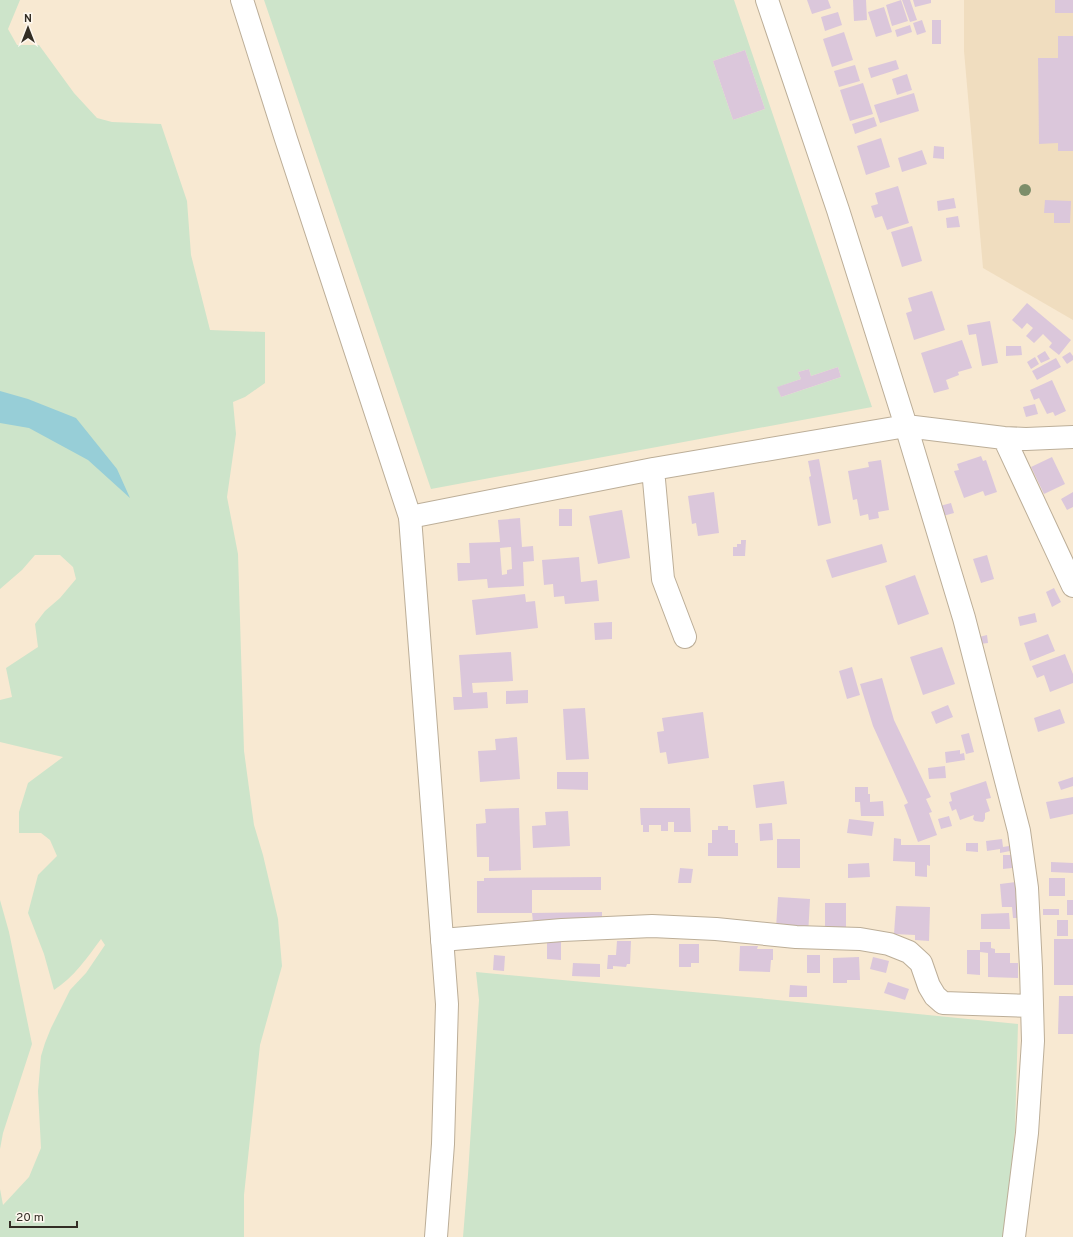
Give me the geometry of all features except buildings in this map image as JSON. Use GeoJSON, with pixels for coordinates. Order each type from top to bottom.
{"type":"FeatureCollection","features":[{"type":"Feature","properties":{"kind":"street"},"geometry":{"type":"LineString","coordinates":[[242,0],[410,517],[447,1004],[443,1144],[436,1237]]}},
{"type":"Feature","properties":{"kind":"street"},"geometry":{"type":"LineString","coordinates":[[767,0],[838,210],[906,426],[964,618],[1019,831],[1027,888],[1033,1042],[1028,1125],[1014,1237]]}},
{"type":"Feature","properties":{"kind":"street"},"geometry":{"type":"LineString","coordinates":[[410,517],[653,469],[906,426],[1004,438],[1073,437]]}},
{"type":"Feature","properties":{"kind":"street"},"geometry":{"type":"LineString","coordinates":[[1004,438],[1073,586]]}},
{"type":"Feature","properties":{"kind":"street"},"geometry":{"type":"LineString","coordinates":[[653,469],[663,579],[685,636]]}},
{"type":"Feature","properties":{"kind":"street"},"geometry":{"type":"LineString","coordinates":[[442,940],[562,930],[652,926],[716,929],[796,937],[860,939],[889,944],[909,952],[921,963],[928,986],[935,996],[943,1003],[1032,1006]]}},
{"type":"Feature","properties":{"kind":"shaded area"},"geometry":{"type":"Polygon","coordinates":[[[964,0],[1073,0],[1073,320],[983,268],[964,51],[964,0]]]}},
{"type":"Feature","properties":{"kind":"green space"},"geometry":{"type":"Polygon","coordinates":[[[0,0],[20,0],[8,29],[17,45],[39,45],[74,93],[97,118],[112,122],[161,124],[187,201],[191,255],[210,330],[265,332],[265,383],[245,397],[233,402],[236,434],[227,497],[238,554],[244,751],[254,825],[263,855],[278,919],[282,966],[260,1045],[244,1195],[244,1237],[0,1237],[0,1189],[3,1205],[29,1177],[41,1148],[38,1091],[41,1056],[45,1043],[70,990],[86,973],[105,945],[101,939],[74,973],[54,990],[44,954],[28,913],[38,875],[57,856],[50,840],[41,833],[19,833],[19,812],[28,783],[63,757],[0,742],[0,700],[12,697],[6,668],[38,647],[35,624],[45,611],[60,598],[76,579],[73,567],[60,555],[35,555],[22,570],[0,589],[0,0]]]}},
{"type":"Feature","properties":{"kind":"green space"},"geometry":{"type":"Polygon","coordinates":[[[264,0],[734,0],[872,407],[431,489],[264,0]],[[745,50],[713,61],[733,120],[765,109],[745,50]],[[838,367],[811,376],[809,369],[798,372],[801,379],[778,387],[781,397],[841,377],[838,367]]]}},
{"type":"Feature","properties":{"kind":"green space"},"geometry":{"type":"Polygon","coordinates":[[[0,900],[9,932],[32,1044],[3,1133],[0,1149],[0,900]]]}},
{"type":"Feature","properties":{"kind":"green space"},"geometry":{"type":"Polygon","coordinates":[[[476,972],[1018,1024],[1015,1130],[1004,1237],[463,1237],[479,1000],[476,972]]]}},
{"type":"Feature","properties":{"kind":"water"},"geometry":{"type":"Polygon","coordinates":[[[0,391],[28,399],[76,418],[117,469],[130,498],[88,460],[29,428],[0,423],[0,391]]]}}]}
